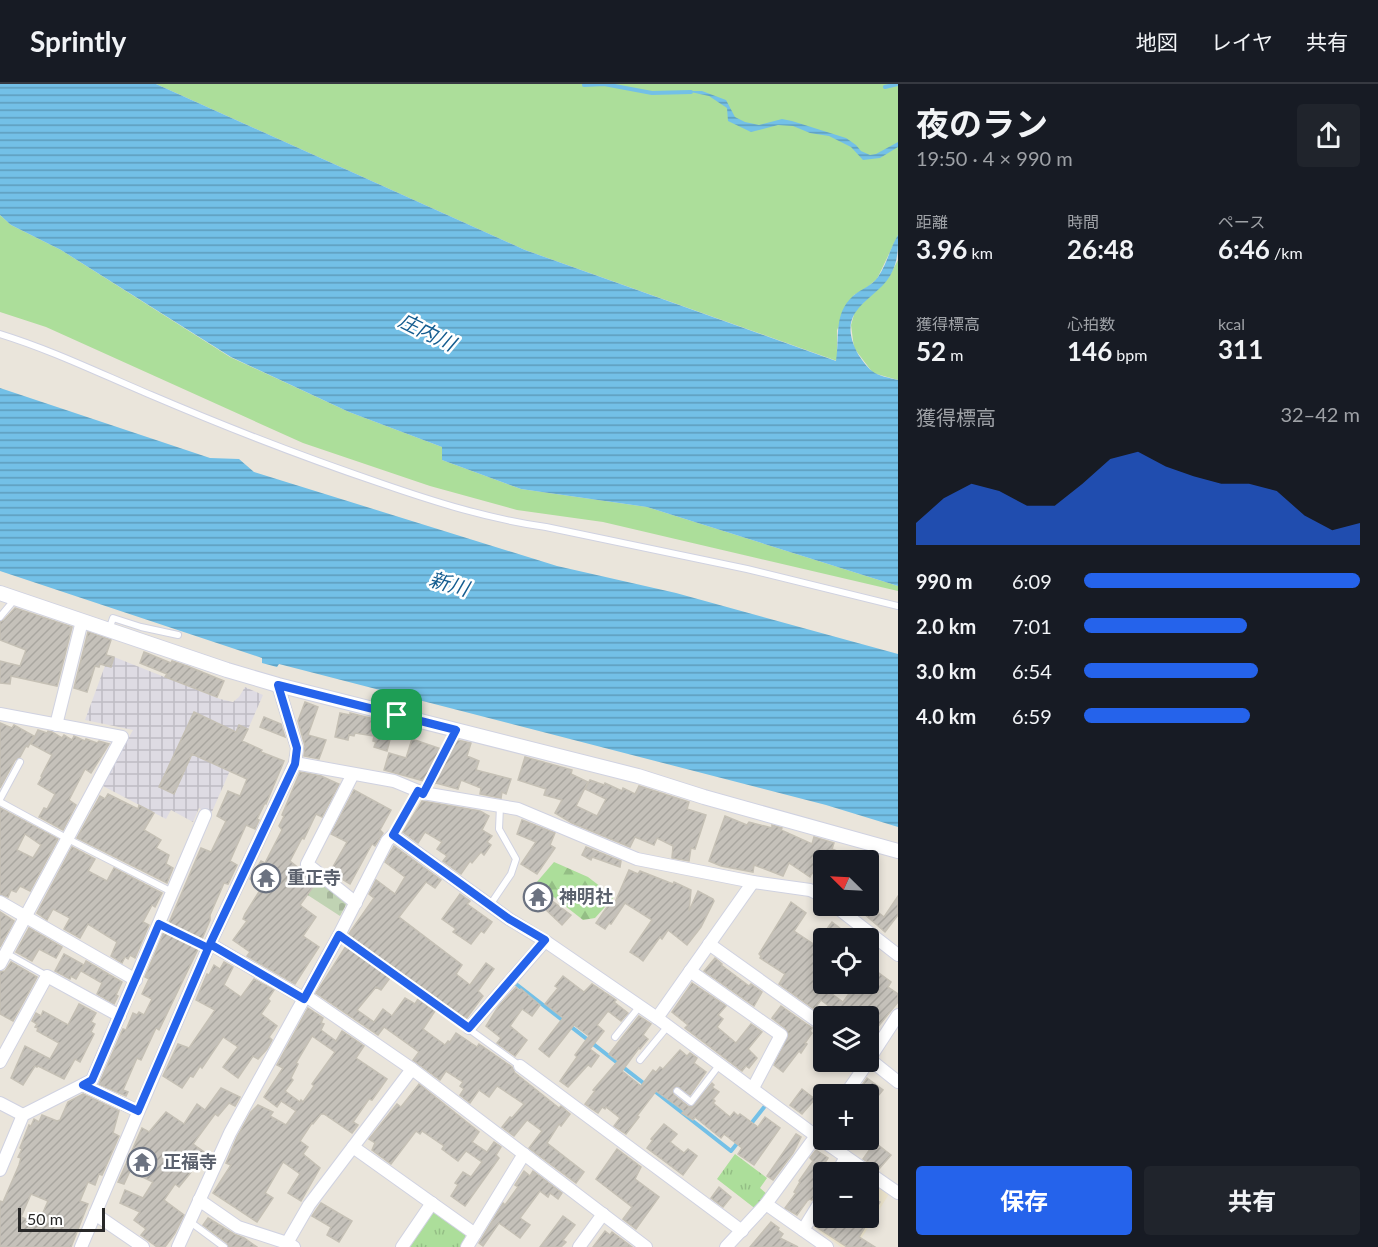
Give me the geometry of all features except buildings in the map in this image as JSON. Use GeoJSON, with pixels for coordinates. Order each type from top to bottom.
{"type":"FeatureCollection","features":[{"type":"Feature","properties":{"kind":"street"},"geometry":{"type":"LineString","coordinates":[[0,593],[278,685],[638,776],[704,797],[898,851]]}},
{"type":"Feature","properties":{"kind":"street"},"geometry":{"type":"LineString","coordinates":[[56,725],[82,621]]}},
{"type":"Feature","properties":{"kind":"street"},"geometry":{"type":"LineString","coordinates":[[81,1247],[209,946],[295,764],[297,748],[278,685]]}},
{"type":"Feature","properties":{"kind":"street"},"geometry":{"type":"LineString","coordinates":[[0,714],[123,737],[3,959]]}},
{"type":"Feature","properties":{"kind":"street"},"geometry":{"type":"LineString","coordinates":[[295,764],[394,781],[421,792],[518,809],[637,859],[813,892]]}},
{"type":"Feature","properties":{"kind":"street"},"geometry":{"type":"LineString","coordinates":[[353,774],[307,864],[356,903]]}},
{"type":"Feature","properties":{"kind":"street"},"geometry":{"type":"LineString","coordinates":[[0,1170],[23,1115],[92,1080],[205,815]]}},
{"type":"Feature","properties":{"kind":"street"},"geometry":{"type":"LineString","coordinates":[[177,1247],[230,1133],[339,935],[387,840],[393,835],[490,905],[545,940],[657,1018],[813,1134]]}},
{"type":"Feature","properties":{"kind":"street"},"geometry":{"type":"LineString","coordinates":[[657,1018],[753,882]]}},
{"type":"Feature","properties":{"kind":"street"},"geometry":{"type":"LineString","coordinates":[[0,902],[136,980]]}},
{"type":"Feature","properties":{"kind":"street"},"geometry":{"type":"LineString","coordinates":[[848,916],[898,955]]}},
{"type":"Feature","properties":{"kind":"street"},"geometry":{"type":"LineString","coordinates":[[469,1028],[545,940]]}},
{"type":"Feature","properties":{"kind":"street"},"geometry":{"type":"LineString","coordinates":[[709,944],[813,1018]]}},
{"type":"Feature","properties":{"kind":"street"},"geometry":{"type":"LineString","coordinates":[[209,946],[305,998],[412,1069],[646,1247]]}},
{"type":"Feature","properties":{"kind":"street"},"geometry":{"type":"LineString","coordinates":[[690,971],[781,1035],[753,1088]]}},
{"type":"Feature","properties":{"kind":"street"},"geometry":{"type":"LineString","coordinates":[[0,1062],[47,976],[120,1016]]}},
{"type":"Feature","properties":{"kind":"street"},"geometry":{"type":"LineString","coordinates":[[879,1044],[898,1015]]}},
{"type":"Feature","properties":{"kind":"street"},"geometry":{"type":"LineString","coordinates":[[520,1066],[742,1231]]}},
{"type":"Feature","properties":{"kind":"street"},"geometry":{"type":"LineString","coordinates":[[879,1068],[898,1082]]}},
{"type":"Feature","properties":{"kind":"street"},"geometry":{"type":"LineString","coordinates":[[199,1200],[238,1227],[290,1245],[309,1204],[412,1069]]}},
{"type":"Feature","properties":{"kind":"street"},"geometry":{"type":"LineString","coordinates":[[83,1085],[138,1111]]}},
{"type":"Feature","properties":{"kind":"street"},"geometry":{"type":"LineString","coordinates":[[0,1103],[23,1115]]}},
{"type":"Feature","properties":{"kind":"street"},"geometry":{"type":"LineString","coordinates":[[726,1247],[766,1204],[813,1140]]}},
{"type":"Feature","properties":{"kind":"street"},"geometry":{"type":"LineString","coordinates":[[353,1147],[475,1234]]}},
{"type":"Feature","properties":{"kind":"street"},"geometry":{"type":"LineString","coordinates":[[836,1150],[898,1193]]}},
{"type":"Feature","properties":{"kind":"street"},"geometry":{"type":"LineString","coordinates":[[467,1247],[524,1154]]}},
{"type":"Feature","properties":{"kind":"street"},"geometry":{"type":"LineString","coordinates":[[843,1162],[846,1157]]}},
{"type":"Feature","properties":{"kind":"street"},"geometry":{"type":"LineString","coordinates":[[402,1247],[432,1203]]}},
{"type":"Feature","properties":{"kind":"street"},"geometry":{"type":"LineString","coordinates":[[766,1204],[827,1247]]}},
{"type":"Feature","properties":{"kind":"street"},"geometry":{"type":"LineString","coordinates":[[95,1214],[143,1247]]}},
{"type":"Feature","properties":{"kind":"street"},"geometry":{"type":"LineString","coordinates":[[579,1247],[603,1214]]}},
{"type":"Feature","properties":{"kind":"street"},"geometry":{"type":"LineString","coordinates":[[803,1230],[813,1214]]}},
{"type":"Feature","properties":{"kind":"lane"},"geometry":{"type":"LineString","coordinates":[[0,334],[56,354],[192,413],[312,459],[450,507],[516,523],[546,527],[747,569],[898,606]]}},
{"type":"Feature","properties":{"kind":"lane"},"geometry":{"type":"LineString","coordinates":[[0,617],[15,598]]}},
{"type":"Feature","properties":{"kind":"lane"},"geometry":{"type":"LineString","coordinates":[[109,630],[113,618],[177,635]]}},
{"type":"Feature","properties":{"kind":"lane"},"geometry":{"type":"LineString","coordinates":[[393,835],[421,792],[456,730]]}},
{"type":"Feature","properties":{"kind":"lane"},"geometry":{"type":"LineString","coordinates":[[20,762],[0,801],[172,892]]}},
{"type":"Feature","properties":{"kind":"lane"},"geometry":{"type":"LineString","coordinates":[[490,905],[511,874],[516,859],[498,829],[500,806]]}},
{"type":"Feature","properties":{"kind":"lane"},"geometry":{"type":"LineString","coordinates":[[159,924],[209,946]]}},
{"type":"Feature","properties":{"kind":"lane"},"geometry":{"type":"LineString","coordinates":[[339,935],[520,1066]]}},
{"type":"Feature","properties":{"kind":"lane"},"geometry":{"type":"LineString","coordinates":[[3,959],[47,976]]}},
{"type":"Feature","properties":{"kind":"lane"},"geometry":{"type":"LineString","coordinates":[[615,1038],[640,1006]]}},
{"type":"Feature","properties":{"kind":"lane"},"geometry":{"type":"LineString","coordinates":[[640,1060],[668,1026]]}},
{"type":"Feature","properties":{"kind":"lane"},"geometry":{"type":"LineString","coordinates":[[677,1091],[691,1102],[720,1064]]}},
{"type":"Feature","properties":{"kind":"lane"},"geometry":{"type":"LineString","coordinates":[[189,1221],[224,1247]]}},
{"type":"Feature","properties":{"kind":"shaded area"},"geometry":{"type":"Polygon","coordinates":[[[109,655],[220,699],[233,702],[245,687],[263,695],[211,814],[199,808],[193,822],[171,810],[166,819],[101,785],[133,730],[85,720],[109,655]]]}},
{"type":"Feature","properties":{"kind":"shaded area"},"geometry":{"type":"Polygon","coordinates":[[[879,1187],[889,1194],[879,1210],[879,1187]]]}},
{"type":"Feature","properties":{"kind":"shaded area"},"geometry":{"type":"Polygon","coordinates":[[[816,1228],[868,1228],[856,1247],[841,1247],[816,1228]]]}},
{"type":"Feature","properties":{"kind":"green space"},"geometry":{"type":"Polygon","coordinates":[[[156,84],[898,84],[898,235],[877,279],[854,295],[837,330],[837,361],[525,250],[156,84]]]}},
{"type":"Feature","properties":{"kind":"green space"},"geometry":{"type":"Polygon","coordinates":[[[0,215],[11,225],[61,250],[230,357],[349,412],[442,447],[442,460],[521,489],[647,507],[898,586],[898,591],[603,522],[517,510],[430,486],[303,443],[46,327],[0,312],[0,215]]]}},
{"type":"Feature","properties":{"kind":"green space"},"geometry":{"type":"Polygon","coordinates":[[[898,260],[898,380],[873,373],[854,348],[851,325],[855,311],[889,277],[898,260]]]}},
{"type":"Feature","properties":{"kind":"green space"},"geometry":{"type":"Polygon","coordinates":[[[554,862],[588,877],[614,897],[595,918],[583,920],[536,883],[554,862]]]}},
{"type":"Feature","properties":{"kind":"green space"},"geometry":{"type":"Polygon","coordinates":[[[313,877],[347,903],[340,916],[303,892],[313,877]]]}},
{"type":"Feature","properties":{"kind":"green space"},"geometry":{"type":"Polygon","coordinates":[[[735,1154],[767,1178],[760,1188],[768,1195],[757,1210],[717,1179],[735,1154]]]}},
{"type":"Feature","properties":{"kind":"green space"},"geometry":{"type":"Polygon","coordinates":[[[435,1212],[465,1233],[460,1247],[407,1247],[430,1214],[435,1212]]]}},
{"type":"Feature","properties":{"kind":"water","name":"庄内川"},"geometry":{"type":"Polygon","coordinates":[[[0,84],[156,84],[525,250],[836,361],[838,327],[842,311],[853,296],[878,277],[898,235],[897,256],[893,271],[882,286],[855,313],[850,328],[853,344],[866,366],[877,374],[898,380],[898,586],[647,507],[521,489],[442,460],[442,447],[349,412],[231,357],[61,250],[11,225],[0,215],[0,84]]]}},
{"type":"Feature","properties":{"kind":"water"},"geometry":{"type":"Polygon","coordinates":[[[686,91],[702,91],[726,100],[735,117],[745,122],[759,125],[782,119],[792,121],[846,138],[861,151],[870,155],[898,142],[898,147],[880,158],[863,160],[851,147],[829,136],[810,133],[793,126],[778,125],[751,132],[728,121],[727,108],[709,96],[686,91]]]}},
{"type":"Feature","properties":{"kind":"water","name":"新川"},"geometry":{"type":"Polygon","coordinates":[[[0,388],[210,458],[239,459],[254,472],[557,566],[676,593],[898,654],[898,827],[826,805],[279,664],[277,667],[262,663],[262,658],[0,571],[0,388]]]}},
{"type":"Feature","properties":{"kind":"waterway"},"geometry":{"type":"LineString","coordinates":[[584,85],[604,84],[652,93],[691,92]]}},
{"type":"Feature","properties":{"kind":"waterway"},"geometry":{"type":"LineString","coordinates":[[885,87],[898,84]]}},
{"type":"Feature","properties":{"kind":"waterway"},"geometry":{"type":"LineString","coordinates":[[516,984],[646,1085]]}},
{"type":"Feature","properties":{"kind":"waterway"},"geometry":{"type":"LineString","coordinates":[[652,1089],[731,1151],[739,1141]]}},
{"type":"Feature","properties":{"kind":"waterway"},"geometry":{"type":"LineString","coordinates":[[750,1125],[765,1106]]}},
{"type":"Feature","properties":{"kind":"place","name":"重正寺"},"geometry":{"type":"Point","coordinates":[266,878]}},
{"type":"Feature","properties":{"kind":"place","name":"神明社"},"geometry":{"type":"Point","coordinates":[538,897]}},
{"type":"Feature","properties":{"kind":"place","name":"正福寺"},"geometry":{"type":"Point","coordinates":[142,1162]}},
{"type":"Feature","properties":{"kind":"route"},"geometry":{"type":"LineString","coordinates":[[397,715],[278,685],[297,748],[295,764],[210,944],[208,948],[159,924],[92,1080],[83,1085],[138,1111],[210,944],[304,999],[339,935],[469,1028],[545,940],[509,919],[393,835],[418,791],[423,794],[456,730],[397,715]]}}]}
